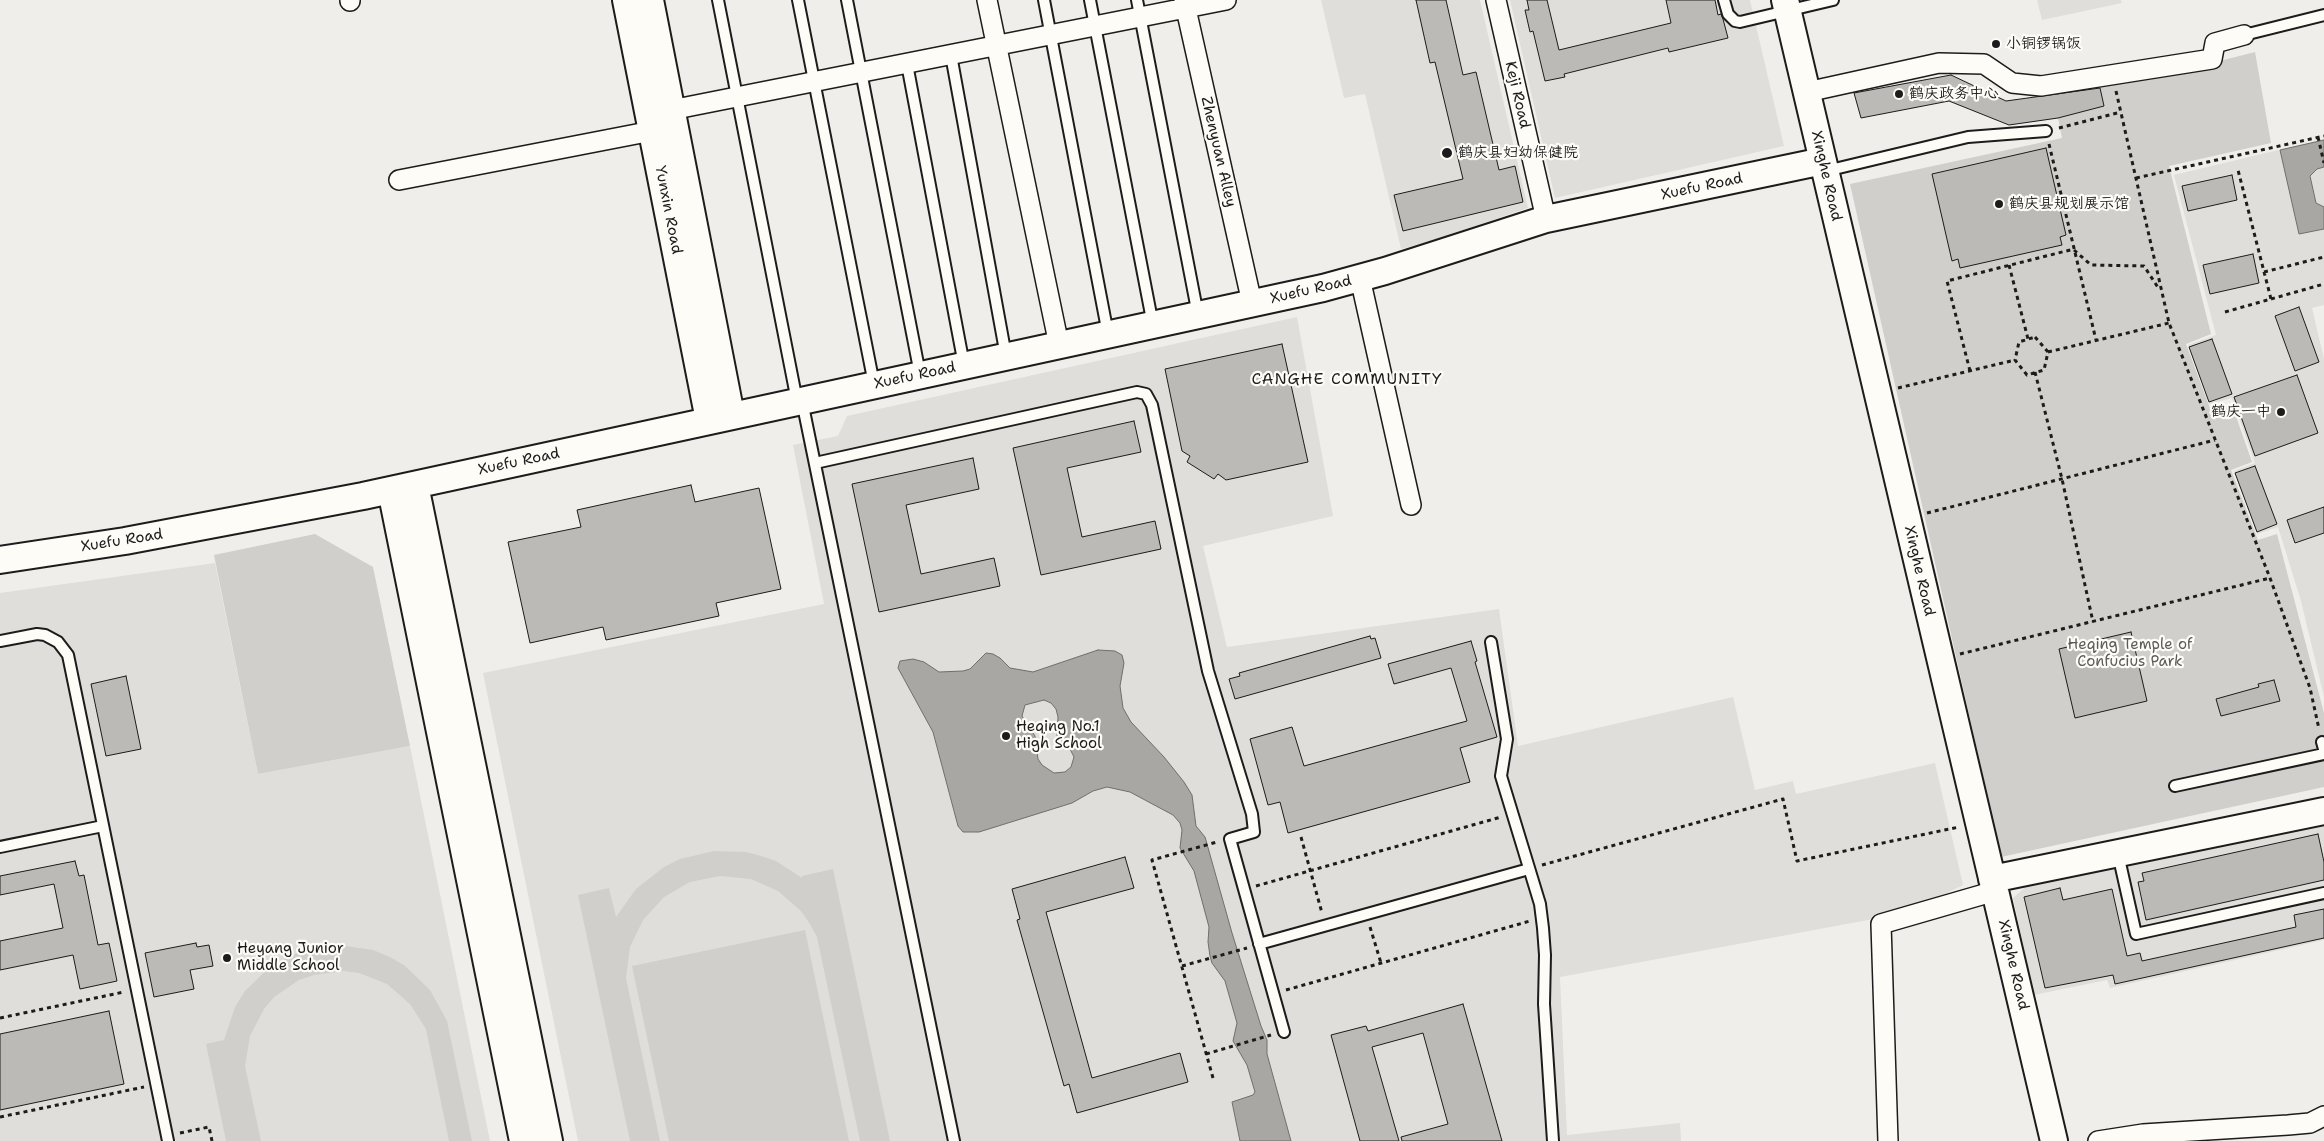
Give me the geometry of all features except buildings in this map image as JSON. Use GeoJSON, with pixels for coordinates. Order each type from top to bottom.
{"type":"FeatureCollection","features":[{"type":"Feature","properties":{"kind":"street","name":"Yunxin Road"},"geometry":{"type":"LineString","coordinates":[[626,0],[652,131],[720,418]]}},
{"type":"Feature","properties":{"kind":"street","name":"Yunxin Road"},"geometry":{"type":"LineString","coordinates":[[650,0],[671,110],[720,418]]}},
{"type":"Feature","properties":{"kind":"street"},"geometry":{"type":"LineString","coordinates":[[987,0],[1059,345]]}},
{"type":"Feature","properties":{"kind":"street"},"geometry":{"type":"LineString","coordinates":[[671,110],[1095,27],[1138,9],[1226,0]]}},
{"type":"Feature","properties":{"kind":"street","name":"Keji Road"},"geometry":{"type":"LineString","coordinates":[[1496,0],[1546,219]]}},
{"type":"Feature","properties":{"kind":"street","name":"Zhenyuan Alley"},"geometry":{"type":"LineString","coordinates":[[1185,5],[1252,303]]}},
{"type":"Feature","properties":{"kind":"street","name":"Xinghe Road"},"geometry":{"type":"LineString","coordinates":[[1786,5],[2054,1141]]}},
{"type":"Feature","properties":{"kind":"street"},"geometry":{"type":"LineString","coordinates":[[1807,92],[1939,63],[1984,64],[2012,83],[2041,86],[2212,59],[2216,43],[2244,34]]}},
{"type":"Feature","properties":{"kind":"street"},"geometry":{"type":"LineString","coordinates":[[399,180],[652,131]]}},
{"type":"Feature","properties":{"kind":"street","name":"Xuefu Road"},"geometry":{"type":"LineString","coordinates":[[0,560],[212,526],[403,487],[1198,315],[1360,278],[1546,219],[1824,166]]}},
{"type":"Feature","properties":{"kind":"street"},"geometry":{"type":"LineString","coordinates":[[1360,278],[1411,505]]}},
{"type":"Feature","properties":{"kind":"street"},"geometry":{"type":"LineString","coordinates":[[403,487],[523,1141]]}},
{"type":"Feature","properties":{"kind":"street"},"geometry":{"type":"LineString","coordinates":[[403,487],[549,1141]]}},
{"type":"Feature","properties":{"kind":"street"},"geometry":{"type":"LineString","coordinates":[[1888,1141],[1881,924],[1994,885],[2118,854],[2324,811]]}},
{"type":"Feature","properties":{"kind":"street"},"geometry":{"type":"LineString","coordinates":[[2098,1141],[2143,1134],[2288,1125],[2310,1122],[2324,1116]]}},
{"type":"Feature","properties":{"kind":"lane"},"geometry":{"type":"LineString","coordinates":[[718,0],[799,401],[815,463],[954,1141]]}},
{"type":"Feature","properties":{"kind":"lane"},"geometry":{"type":"LineString","coordinates":[[798,0],[874,384]]}},
{"type":"Feature","properties":{"kind":"lane"},"geometry":{"type":"LineString","coordinates":[[848,0],[920,374]]}},
{"type":"Feature","properties":{"kind":"lane"},"geometry":{"type":"LineString","coordinates":[[1044,0],[1108,334]]}},
{"type":"Feature","properties":{"kind":"lane"},"geometry":{"type":"LineString","coordinates":[[1090,0],[1153,324]]}},
{"type":"Feature","properties":{"kind":"lane"},"geometry":{"type":"LineString","coordinates":[[1724,0],[1728,14],[1735,21],[1740,22],[1786,5],[1833,0]]}},
{"type":"Feature","properties":{"kind":"lane"},"geometry":{"type":"LineString","coordinates":[[1138,9],[1198,315]]}},
{"type":"Feature","properties":{"kind":"lane"},"geometry":{"type":"LineString","coordinates":[[2244,34],[2324,15]]}},
{"type":"Feature","properties":{"kind":"lane"},"geometry":{"type":"LineString","coordinates":[[951,55],[1006,356]]}},
{"type":"Feature","properties":{"kind":"lane"},"geometry":{"type":"LineString","coordinates":[[907,64],[964,365]]}},
{"type":"Feature","properties":{"kind":"lane"},"geometry":{"type":"LineString","coordinates":[[1824,166],[1968,137],[2046,131]]}},
{"type":"Feature","properties":{"kind":"lane"},"geometry":{"type":"LineString","coordinates":[[815,463],[1138,392],[1146,394],[1152,405],[1208,671],[1252,814],[1254,832],[1230,838],[1244,889],[1255,945],[1273,993],[1279,1033]]}},
{"type":"Feature","properties":{"kind":"lane"},"geometry":{"type":"LineString","coordinates":[[0,641],[37,634],[52,638],[64,648],[70,663],[168,1138]]}},
{"type":"Feature","properties":{"kind":"lane"},"geometry":{"type":"LineString","coordinates":[[1491,642],[1506,739],[1501,776],[1542,918],[1545,955],[1544,1004],[1553,1141]]}},
{"type":"Feature","properties":{"kind":"lane"},"geometry":{"type":"LineString","coordinates":[[2175,786],[2324,754]]}},
{"type":"Feature","properties":{"kind":"lane"},"geometry":{"type":"LineString","coordinates":[[0,847],[103,826]]}},
{"type":"Feature","properties":{"kind":"lane"},"geometry":{"type":"LineString","coordinates":[[2118,854],[2136,934],[2324,893]]}},
{"type":"Feature","properties":{"kind":"lane"},"geometry":{"type":"LineString","coordinates":[[1255,945],[1529,869]]}},
{"type":"Feature","properties":{"kind":"path"},"geometry":{"type":"LineString","coordinates":[[2113,76],[2169,324],[2270,578],[2310,688],[2323,746]]}},
{"type":"Feature","properties":{"kind":"path"},"geometry":{"type":"LineString","coordinates":[[2096,340],[2046,131],[2121,112]]}},
{"type":"Feature","properties":{"kind":"path"},"geometry":{"type":"LineString","coordinates":[[2136,178],[2324,136]]}},
{"type":"Feature","properties":{"kind":"path"},"geometry":{"type":"LineString","coordinates":[[2318,138],[2324,163]]}},
{"type":"Feature","properties":{"kind":"path"},"geometry":{"type":"LineString","coordinates":[[2238,170],[2271,298]]}},
{"type":"Feature","properties":{"kind":"path"},"geometry":{"type":"LineString","coordinates":[[1970,371],[1948,281],[2074,249]]}},
{"type":"Feature","properties":{"kind":"path"},"geometry":{"type":"LineString","coordinates":[[2074,249],[2091,265],[2144,266],[2162,293]]}},
{"type":"Feature","properties":{"kind":"path"},"geometry":{"type":"LineString","coordinates":[[2264,272],[2324,257]]}},
{"type":"Feature","properties":{"kind":"path"},"geometry":{"type":"LineString","coordinates":[[2009,266],[2028,339]]}},
{"type":"Feature","properties":{"kind":"path"},"geometry":{"type":"LineString","coordinates":[[2225,312],[2324,284]]}},
{"type":"Feature","properties":{"kind":"path"},"geometry":{"type":"LineString","coordinates":[[2048,352],[2169,324]]}},
{"type":"Feature","properties":{"kind":"path"},"geometry":{"type":"LineString","coordinates":[[2014,360],[2019,342],[2035,337],[2048,352]]}},
{"type":"Feature","properties":{"kind":"path"},"geometry":{"type":"LineString","coordinates":[[2014,360],[2027,374],[2044,370],[2048,352]]}},
{"type":"Feature","properties":{"kind":"path"},"geometry":{"type":"LineString","coordinates":[[1877,393],[2014,360]]}},
{"type":"Feature","properties":{"kind":"path"},"geometry":{"type":"LineString","coordinates":[[2035,372],[2062,479],[2093,622]]}},
{"type":"Feature","properties":{"kind":"path"},"geometry":{"type":"LineString","coordinates":[[1907,518],[2215,440]]}},
{"type":"Feature","properties":{"kind":"path"},"geometry":{"type":"LineString","coordinates":[[1940,658],[2270,578]]}},
{"type":"Feature","properties":{"kind":"path"},"geometry":{"type":"LineString","coordinates":[[1529,869],[1782,799],[1797,861],[1979,823]]}},
{"type":"Feature","properties":{"kind":"path"},"geometry":{"type":"LineString","coordinates":[[1244,889],[1513,814]]}},
{"type":"Feature","properties":{"kind":"path"},"geometry":{"type":"LineString","coordinates":[[1301,837],[1326,926]]}},
{"type":"Feature","properties":{"kind":"path"},"geometry":{"type":"LineString","coordinates":[[1213,1078],[1152,860],[1220,841]]}},
{"type":"Feature","properties":{"kind":"path"},"geometry":{"type":"LineString","coordinates":[[1367,914],[1381,963]]}},
{"type":"Feature","properties":{"kind":"path"},"geometry":{"type":"LineString","coordinates":[[1273,993],[1542,918]]}},
{"type":"Feature","properties":{"kind":"path"},"geometry":{"type":"LineString","coordinates":[[1182,966],[1255,945]]}},
{"type":"Feature","properties":{"kind":"path"},"geometry":{"type":"LineString","coordinates":[[0,1018],[137,990]]}},
{"type":"Feature","properties":{"kind":"path"},"geometry":{"type":"LineString","coordinates":[[1206,1054],[1279,1033]]}},
{"type":"Feature","properties":{"kind":"path"},"geometry":{"type":"LineString","coordinates":[[0,1117],[157,1084]]}},
{"type":"Feature","properties":{"kind":"path"},"geometry":{"type":"LineString","coordinates":[[168,1138],[209,1127],[212,1141]]}},
{"type":"Feature","properties":{"kind":"shaded area","name":"鹤庆县妇幼保健院"},"geometry":{"type":"Polygon","coordinates":[[[1321,0],[1480,0],[1528,208],[1425,243],[1401,249],[1365,94],[1344,98],[1321,0]]]}},
{"type":"Feature","properties":{"kind":"shaded area"},"geometry":{"type":"Polygon","coordinates":[[[1510,0],[1750,0],[1784,146],[1555,198],[1510,0]]]}},
{"type":"Feature","properties":{"kind":"shaded area"},"geometry":{"type":"Polygon","coordinates":[[[2037,0],[2121,0],[2122,3],[2042,20],[2037,0]]]}},
{"type":"Feature","properties":{"kind":"shaded area","name":"鹤庆一中"},"geometry":{"type":"Polygon","coordinates":[[[2324,139],[2324,305],[2312,308],[2324,359],[2324,697],[2301,601],[2278,527],[2257,534],[2234,471],[2255,463],[2232,398],[2209,404],[2188,345],[2216,335],[2174,175],[2324,139]]]}},
{"type":"Feature","properties":{"kind":"shaded area"},"geometry":{"type":"Polygon","coordinates":[[[2324,140],[2324,167],[2317,169],[2310,176],[2316,203],[2324,207],[2324,229],[2299,234],[2280,150],[2324,140]]]}},
{"type":"Feature","properties":{"kind":"shaded area","name":"Heqing No.1 High School"},"geometry":{"type":"Polygon","coordinates":[[[1297,317],[1333,516],[1203,546],[1227,647],[1499,609],[1518,746],[1733,697],[1755,790],[1793,781],[1796,794],[1935,763],[1963,885],[1906,913],[1560,977],[1567,1135],[1680,1123],[1681,1141],[578,1141],[483,673],[824,604],[793,445],[838,436],[847,416],[1297,317]]]}},
{"type":"Feature","properties":{"kind":"shaded area","name":"Heyang Junior Middle School"},"geometry":{"type":"Polygon","coordinates":[[[215,563],[258,774],[410,746],[490,1141],[0,1141],[0,593],[215,563]]]}},
{"type":"Feature","properties":{"kind":"shaded area"},"geometry":{"type":"Polygon","coordinates":[[[1098,650],[1115,651],[1122,655],[1124,663],[1120,686],[1123,708],[1131,722],[1164,757],[1192,795],[1196,826],[1205,837],[1232,933],[1267,1040],[1267,1054],[1291,1141],[1240,1141],[1232,1102],[1253,1095],[1255,1092],[1247,1065],[1233,1041],[1237,1023],[1225,981],[1212,963],[1208,942],[1209,927],[1194,871],[1180,848],[1182,830],[1180,823],[1173,815],[1130,792],[1107,787],[1093,791],[1072,803],[979,832],[963,832],[958,826],[933,732],[898,668],[900,661],[913,659],[924,662],[939,672],[963,671],[970,669],[986,653],[1000,658],[1010,668],[1033,672],[1098,650]],[[1044,700],[1025,705],[1022,716],[1035,736],[1038,759],[1042,765],[1054,773],[1065,772],[1071,767],[1074,757],[1069,747],[1057,737],[1058,717],[1056,709],[1051,703],[1044,700]]]}},
{"type":"Feature","properties":{"kind":"shaded area"},"geometry":{"type":"Polygon","coordinates":[[[2324,825],[2324,940],[2110,988],[2107,980],[2034,995],[2013,898],[2031,882],[2324,825]]]}},
{"type":"Feature","properties":{"kind":"green space","name":"Heqing Temple of Confucius Park"},"geometry":{"type":"Polygon","coordinates":[[[2255,52],[2271,143],[2169,166],[2211,334],[2186,344],[2211,411],[2232,405],[2252,462],[2231,470],[2258,540],[2277,534],[2324,713],[2324,787],[2001,857],[1850,184],[2062,138],[2053,93],[2196,67],[2255,52]]]}},
{"type":"Feature","properties":{"kind":"green space"},"geometry":{"type":"Polygon","coordinates":[[[315,534],[373,567],[410,746],[258,774],[214,555],[315,534]]]}},
{"type":"Feature","properties":{"kind":"green space"},"geometry":{"type":"Polygon","coordinates":[[[714,851],[746,852],[761,856],[776,861],[802,878],[802,876],[833,869],[890,1141],[860,1141],[817,937],[810,924],[801,911],[778,891],[751,879],[720,876],[690,882],[664,897],[643,920],[630,947],[626,978],[660,1141],[630,1141],[578,895],[609,888],[616,917],[636,889],[664,867],[680,859],[714,851]]]}},
{"type":"Feature","properties":{"kind":"green space"},"geometry":{"type":"Polygon","coordinates":[[[805,930],[849,1141],[669,1141],[632,966],[805,930]]]}},
{"type":"Feature","properties":{"kind":"green space"},"geometry":{"type":"Polygon","coordinates":[[[339,945],[373,950],[390,957],[405,966],[430,990],[447,1021],[472,1141],[449,1141],[426,1029],[410,1004],[387,984],[359,973],[344,971],[314,975],[299,980],[274,997],[264,1009],[250,1036],[245,1066],[261,1141],[226,1141],[206,1044],[224,1040],[235,1007],[245,991],[271,966],[303,950],[339,945]]]}},
{"type":"Feature","properties":{"kind":"place","name":"小铜锣锅饭"},"geometry":{"type":"Point","coordinates":[1996,44]}},
{"type":"Feature","properties":{"kind":"place","name":"鹤庆政务中心"},"geometry":{"type":"Point","coordinates":[1899,94]}},
{"type":"Feature","properties":{"kind":"place","name":"鹤庆县妇幼保健院"},"geometry":{"type":"Point","coordinates":[1447,153]}},
{"type":"Feature","properties":{"kind":"place","name":"鹤庆县规划展示馆"},"geometry":{"type":"Point","coordinates":[1999,204]}},
{"type":"Feature","properties":{"kind":"place","name":"鹤庆一中"},"geometry":{"type":"Point","coordinates":[2281,412]}},
{"type":"Feature","properties":{"kind":"place","name":"Heqing No.1 High School"},"geometry":{"type":"Point","coordinates":[1006,736]}},
{"type":"Feature","properties":{"kind":"place","name":"Heyang Junior Middle School"},"geometry":{"type":"Point","coordinates":[227,958]}},
{"type":"Feature","properties":{"kind":"district","name":"CANGHE COMMUNITY"},"geometry":{"type":"Point","coordinates":[1347,380]}}]}
